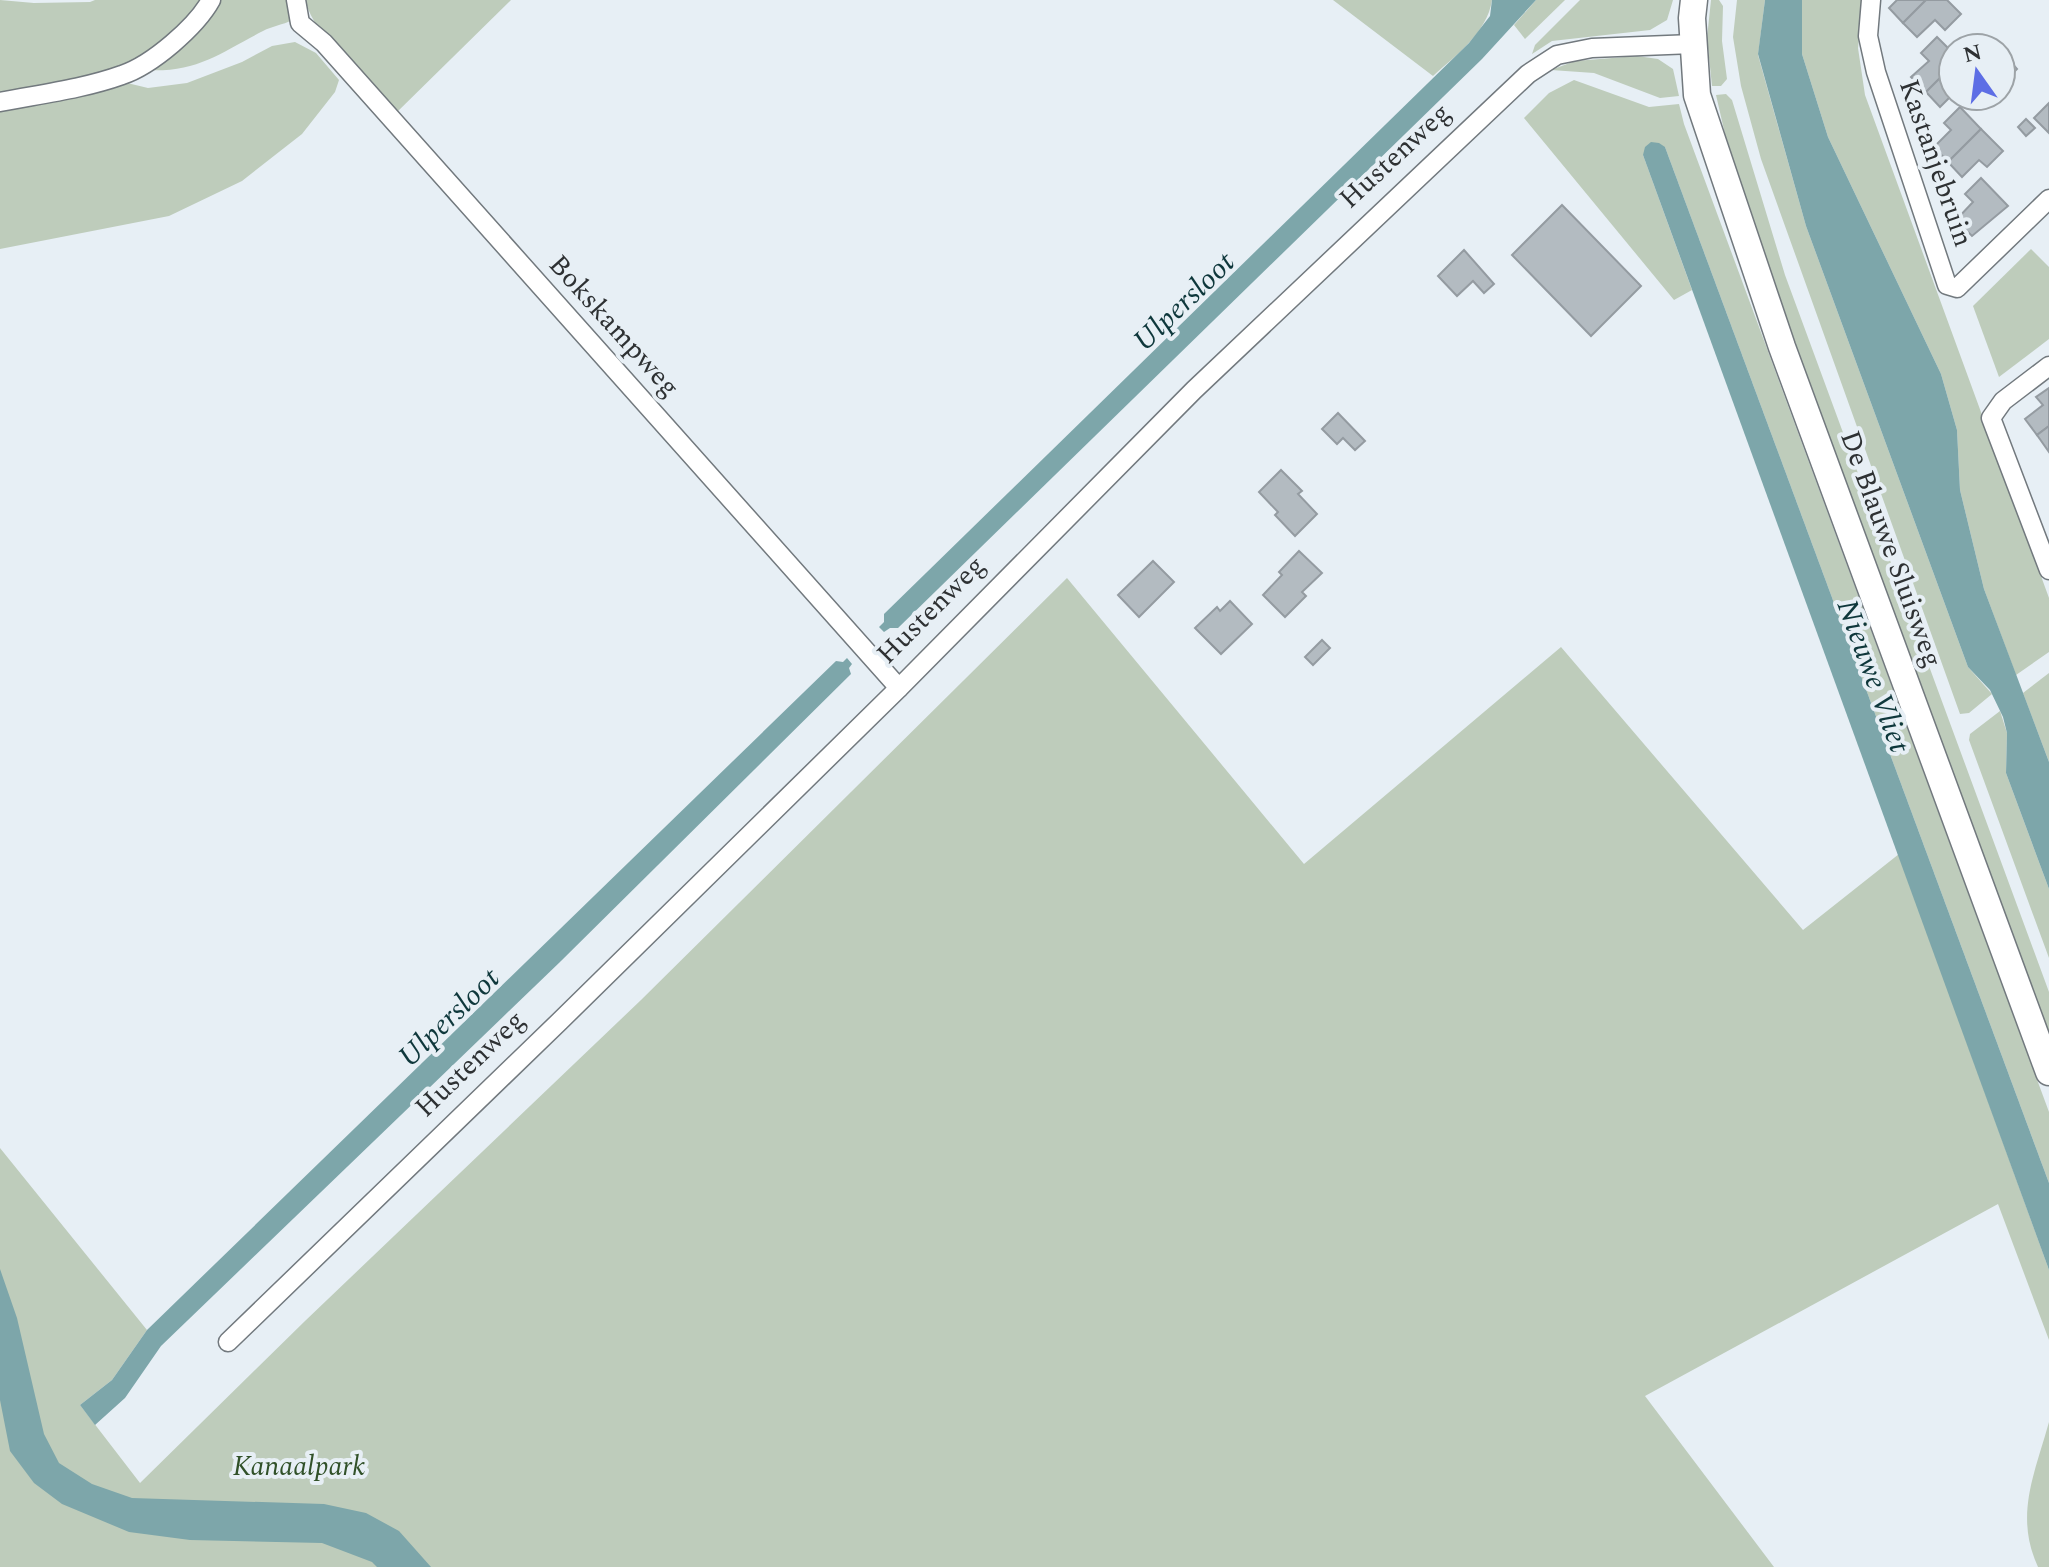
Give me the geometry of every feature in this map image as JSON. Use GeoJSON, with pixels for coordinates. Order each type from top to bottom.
{"type":"FeatureCollection","features":[{"type":"Feature","properties":{"kind":"main road"},"geometry":{"type":"LineString","coordinates":[[1693,44],[1694,0]]}},
{"type":"Feature","properties":{"kind":"main road","name":"De Blauwe Sluisweg"},"geometry":{"type":"LineString","coordinates":[[1693,44],[1697,95],[1782,347],[2049,1072]]}},
{"type":"Feature","properties":{"kind":"street"},"geometry":{"type":"LineString","coordinates":[[0,102],[86,86],[126,74],[168,47],[201,18],[211,0]]}},
{"type":"Feature","properties":{"kind":"street","name":"Bokskampweg"},"geometry":{"type":"LineString","coordinates":[[296,0],[300,23],[324,43],[899,688]]}},
{"type":"Feature","properties":{"kind":"street","name":"Kastanjebruin"},"geometry":{"type":"LineString","coordinates":[[1871,0],[1868,36],[1876,72],[1947,285],[1957,288],[2049,199]]}},
{"type":"Feature","properties":{"kind":"street","name":"Hustenweg"},"geometry":{"type":"LineString","coordinates":[[228,1342],[899,688],[1194,390],[1528,74],[1557,55],[1592,48],[1693,44]]}},
{"type":"Feature","properties":{"kind":"street"},"geometry":{"type":"LineString","coordinates":[[2049,366],[2003,401],[1991,418],[2049,570]]}},
{"type":"Feature","properties":{"kind":"green space"},"geometry":{"type":"Polygon","coordinates":[[[0,0],[34,3],[201,0],[156,45],[111,70],[61,83],[0,93],[0,0]]]}},
{"type":"Feature","properties":{"kind":"green space"},"geometry":{"type":"Polygon","coordinates":[[[220,0],[290,0],[292,20],[266,29],[194,65],[145,70],[196,31],[220,0]]]}},
{"type":"Feature","properties":{"kind":"green space"},"geometry":{"type":"Polygon","coordinates":[[[305,0],[511,0],[394,115],[330,45],[305,0]]]}},
{"type":"Feature","properties":{"kind":"green space"},"geometry":{"type":"Polygon","coordinates":[[[1333,0],[1492,0],[1477,33],[1433,76],[1333,0]]]}},
{"type":"Feature","properties":{"kind":"green space"},"geometry":{"type":"Polygon","coordinates":[[[1536,0],[1565,0],[1525,39],[1514,25],[1536,0]]]}},
{"type":"Feature","properties":{"kind":"green space"},"geometry":{"type":"Polygon","coordinates":[[[1580,0],[1673,0],[1667,20],[1650,30],[1552,41],[1532,54],[1535,45],[1580,0]]]}},
{"type":"Feature","properties":{"kind":"green space"},"geometry":{"type":"Polygon","coordinates":[[[1711,0],[1719,0],[1723,6],[1722,41],[1727,79],[1721,86],[1712,86],[1707,38],[1711,0]]]}},
{"type":"Feature","properties":{"kind":"green space"},"geometry":{"type":"Polygon","coordinates":[[[1737,0],[1765,0],[1758,55],[1806,226],[1968,667],[1992,694],[1969,713],[1960,714],[1761,159],[1741,86],[1733,37],[1737,0]]]}},
{"type":"Feature","properties":{"kind":"green space"},"geometry":{"type":"Polygon","coordinates":[[[1802,0],[1863,0],[1858,48],[1865,95],[2049,598],[2049,652],[2016,675],[1984,589],[1960,490],[1957,430],[1941,374],[1828,137],[1802,54],[1802,0]]]}},
{"type":"Feature","properties":{"kind":"green space"},"geometry":{"type":"Polygon","coordinates":[[[295,42],[316,53],[339,80],[335,92],[302,134],[242,181],[169,216],[0,249],[0,107],[123,82],[148,88],[187,83],[242,62],[272,46],[295,42]]]}},
{"type":"Feature","properties":{"kind":"green space"},"geometry":{"type":"Polygon","coordinates":[[[1637,56],[1658,59],[1673,69],[1679,96],[1660,98],[1594,73],[1551,70],[1575,61],[1637,56]]]}},
{"type":"Feature","properties":{"kind":"green space"},"geometry":{"type":"Polygon","coordinates":[[[1574,80],[1649,107],[1679,104],[2049,1112],[2049,1183],[1665,147],[1643,155],[1692,290],[1674,300],[1524,118],[1549,93],[1574,80]]]}},
{"type":"Feature","properties":{"kind":"green space"},"geometry":{"type":"Polygon","coordinates":[[[1726,94],[1732,100],[1785,275],[2049,992],[2049,1039],[1785,317],[1725,134],[1716,95],[1726,94]]]}},
{"type":"Feature","properties":{"kind":"green space"},"geometry":{"type":"Polygon","coordinates":[[[2031,249],[2049,267],[2049,339],[1999,377],[1973,306],[2031,249]]]}},
{"type":"Feature","properties":{"kind":"green space","name":"Kanaalpark"},"geometry":{"type":"Polygon","coordinates":[[[1067,578],[1304,864],[1561,647],[1803,930],[1899,854],[2049,1270],[2049,1340],[1998,1204],[1645,1396],[1774,1567],[0,1567],[0,1148],[147,1330],[112,1380],[80,1405],[140,1483],[641,1000],[1067,578]]]}},
{"type":"Feature","properties":{"kind":"green space"},"geometry":{"type":"Polygon","coordinates":[[[2049,673],[2049,762],[2023,693],[2049,673]]]}},
{"type":"Feature","properties":{"kind":"green space"},"geometry":{"type":"Polygon","coordinates":[[[2000,711],[2007,733],[2006,773],[2049,889],[2049,958],[1969,740],[1970,734],[2000,711]]]}},
{"type":"Feature","properties":{"kind":"green space"},"geometry":{"type":"Polygon","coordinates":[[[2049,1422],[2049,1567],[2038,1567],[2031,1548],[2027,1512],[2033,1477],[2049,1422]]]}},
{"type":"Feature","properties":{"kind":"water"},"geometry":{"type":"Polygon","coordinates":[[[1492,0],[1536,0],[1482,59],[898,628],[884,632],[879,627],[884,622],[884,614],[1469,43],[1490,16],[1492,0]]]}},
{"type":"Feature","properties":{"kind":"water"},"geometry":{"type":"Polygon","coordinates":[[[1765,0],[1802,0],[1802,54],[1828,137],[1941,374],[1957,430],[1960,490],[1984,589],[2049,762],[2049,889],[2006,773],[2007,733],[2003,717],[1990,690],[1968,667],[1806,226],[1758,54],[1765,0]]]}},
{"type":"Feature","properties":{"kind":"water"},"geometry":{"type":"Polygon","coordinates":[[[1651,142],[1665,147],[2049,1183],[2049,1270],[1643,155],[1645,147],[1651,142]]]}},
{"type":"Feature","properties":{"kind":"water"},"geometry":{"type":"Polygon","coordinates":[[[847,658],[852,664],[849,668],[851,674],[560,962],[161,1346],[125,1398],[95,1425],[80,1405],[112,1380],[147,1330],[836,661],[843,662],[847,658]]]}},
{"type":"Feature","properties":{"kind":"water"},"geometry":{"type":"Polygon","coordinates":[[[0,1269],[17,1318],[44,1434],[59,1463],[92,1484],[132,1498],[324,1504],[366,1513],[399,1531],[431,1567],[377,1567],[372,1562],[322,1543],[190,1540],[129,1532],[62,1504],[34,1483],[10,1451],[0,1400],[0,1269]]]}},
{"type":"Feature","properties":{"kind":"building"},"geometry":{"type":"Polygon","coordinates":[[[1897,0],[1926,0],[1903,23],[1889,8],[1897,0]]]}},
{"type":"Feature","properties":{"kind":"building"},"geometry":{"type":"Polygon","coordinates":[[[1926,0],[1947,0],[1961,14],[1945,30],[1935,20],[1917,37],[1903,23],[1926,0]]]}},
{"type":"Feature","properties":{"kind":"building"},"geometry":{"type":"Polygon","coordinates":[[[1937,37],[1937,81],[1926,92],[1911,77],[1929,61],[1921,53],[1937,37]]]}},
{"type":"Feature","properties":{"kind":"building"},"geometry":{"type":"Polygon","coordinates":[[[1937,81],[1937,104],[1926,92],[1937,81]]]}},
{"type":"Feature","properties":{"kind":"building"},"geometry":{"type":"Polygon","coordinates":[[[2049,103],[2049,133],[2034,118],[2049,103]]]}},
{"type":"Feature","properties":{"kind":"building"},"geometry":{"type":"Polygon","coordinates":[[[1955,112],[1965,112],[1981,129],[1948,162],[1934,147],[1951,130],[1944,123],[1955,112]]]}},
{"type":"Feature","properties":{"kind":"building"},"geometry":{"type":"Polygon","coordinates":[[[2026,119],[2035,128],[2026,136],[2018,127],[2026,119]]]}},
{"type":"Feature","properties":{"kind":"building"},"geometry":{"type":"Polygon","coordinates":[[[1981,129],[2003,151],[1987,167],[1979,160],[1962,177],[1948,162],[1981,129]]]}},
{"type":"Feature","properties":{"kind":"building"},"geometry":{"type":"Polygon","coordinates":[[[1981,178],[2008,206],[1972,236],[1956,220],[1973,202],[1965,194],[1981,178]]]}},
{"type":"Feature","properties":{"kind":"building"},"geometry":{"type":"Polygon","coordinates":[[[1562,205],[1641,286],[1591,336],[1512,255],[1562,205]]]}},
{"type":"Feature","properties":{"kind":"building"},"geometry":{"type":"Polygon","coordinates":[[[1464,250],[1494,284],[1484,293],[1473,281],[1457,296],[1438,276],[1464,250]]]}},
{"type":"Feature","properties":{"kind":"building"},"geometry":{"type":"Polygon","coordinates":[[[2049,388],[2049,426],[2037,435],[2025,419],[2043,405],[2036,397],[2049,388]]]}},
{"type":"Feature","properties":{"kind":"building"},"geometry":{"type":"Polygon","coordinates":[[[1338,413],[1365,441],[1355,450],[1343,438],[1337,444],[1322,429],[1338,413]]]}},
{"type":"Feature","properties":{"kind":"building"},"geometry":{"type":"Polygon","coordinates":[[[2049,426],[2049,452],[2037,435],[2049,426]]]}},
{"type":"Feature","properties":{"kind":"building"},"geometry":{"type":"Polygon","coordinates":[[[1281,470],[1302,491],[1298,494],[1317,514],[1295,536],[1259,492],[1281,470]]]}},
{"type":"Feature","properties":{"kind":"building"},"geometry":{"type":"Polygon","coordinates":[[[1299,551],[1322,573],[1302,592],[1306,596],[1285,617],[1263,595],[1299,551]]]}},
{"type":"Feature","properties":{"kind":"building"},"geometry":{"type":"Polygon","coordinates":[[[1153,561],[1174,582],[1139,617],[1118,595],[1153,561]]]}},
{"type":"Feature","properties":{"kind":"building"},"geometry":{"type":"Polygon","coordinates":[[[1230,601],[1252,624],[1221,654],[1195,628],[1217,607],[1220,611],[1230,601]]]}},
{"type":"Feature","properties":{"kind":"building"},"geometry":{"type":"Polygon","coordinates":[[[1322,640],[1330,648],[1313,665],[1305,657],[1322,640]]]}},
{"type":"Feature","properties":{"kind":"water label","name":"Ulpersloot"},"geometry":{"type":"Point","coordinates":[1184,302]}},
{"type":"Feature","properties":{"kind":"water label","name":"Nieuwe Vliet"},"geometry":{"type":"Point","coordinates":[1873,676]}},
{"type":"Feature","properties":{"kind":"water label","name":"Ulpersloot"},"geometry":{"type":"Point","coordinates":[449,1018]}}]}
